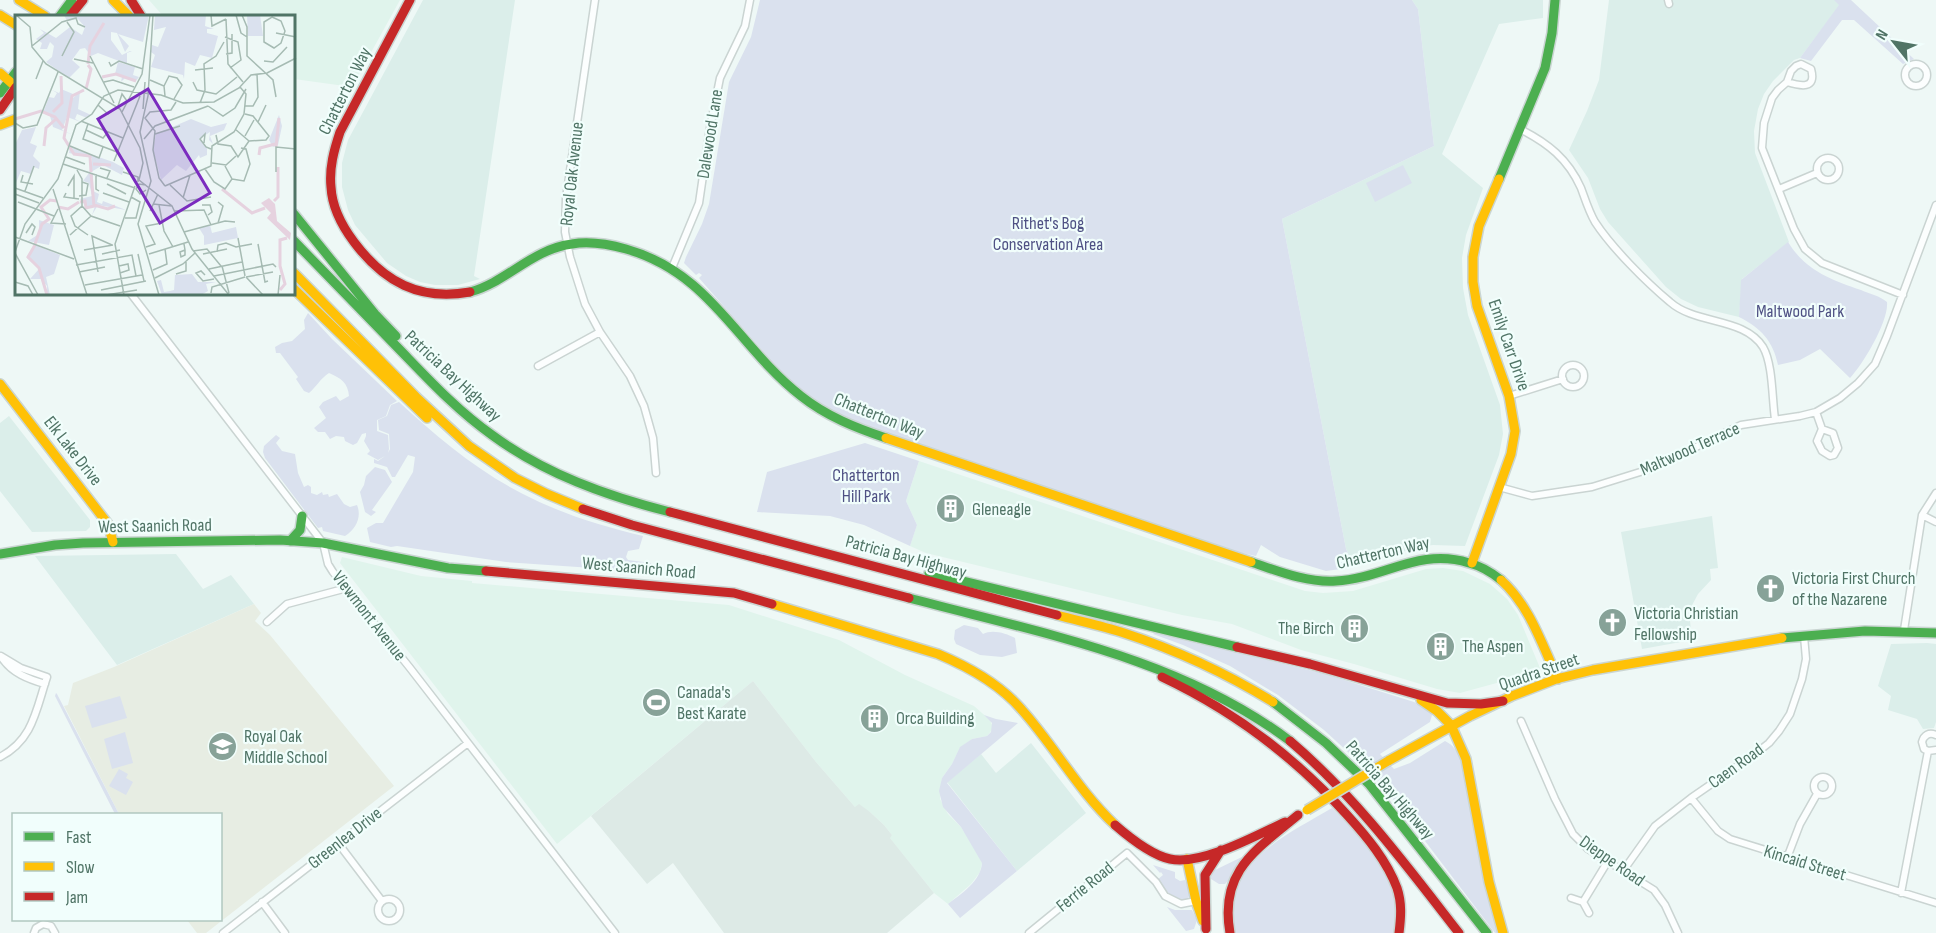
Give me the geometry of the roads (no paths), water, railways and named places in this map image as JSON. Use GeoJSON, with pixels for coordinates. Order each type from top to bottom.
{"type":"FeatureCollection","features":[{"type":"Feature","properties":{"kind":"main road"},"geometry":{"type":"LineString","coordinates":[[19,0],[43,15]]}},
{"type":"Feature","properties":{"kind":"main road"},"geometry":{"type":"LineString","coordinates":[[113,0],[128,15]]}},
{"type":"Feature","properties":{"kind":"main road"},"geometry":{"type":"LineString","coordinates":[[131,0],[140,15]]}},
{"type":"Feature","properties":{"kind":"main road","name":"Chatterton Way"},"geometry":{"type":"LineString","coordinates":[[410,0],[341,129],[331,157],[329,180],[333,204],[342,226],[363,254],[383,274],[409,288],[452,295],[472,292],[506,276],[531,257],[567,243],[612,246],[642,254],[672,268],[693,284],[776,374],[811,405],[829,416],[870,433],[1214,550],[1308,579],[1343,581],[1428,557],[1443,557],[1472,563],[1493,574],[1515,593],[1558,679]]}},
{"type":"Feature","properties":{"kind":"main road","name":"Emily Carr Drive"},"geometry":{"type":"LineString","coordinates":[[1472,563],[1514,442],[1514,421],[1509,396],[1477,306],[1473,265],[1479,226],[1540,82],[1549,50],[1555,0]]}},
{"type":"Feature","properties":{"kind":"main road"},"geometry":{"type":"LineString","coordinates":[[61,15],[78,2]]}},
{"type":"Feature","properties":{"kind":"main road"},"geometry":{"type":"LineString","coordinates":[[0,15],[15,24]]}},
{"type":"Feature","properties":{"kind":"main road"},"geometry":{"type":"LineString","coordinates":[[0,73],[15,85]]}},
{"type":"Feature","properties":{"kind":"main road"},"geometry":{"type":"LineString","coordinates":[[0,93],[15,85]]}},
{"type":"Feature","properties":{"kind":"main road"},"geometry":{"type":"LineString","coordinates":[[0,110],[15,85]]}},
{"type":"Feature","properties":{"kind":"main road"},"geometry":{"type":"LineString","coordinates":[[0,125],[15,119]]}},
{"type":"Feature","properties":{"kind":"main road"},"geometry":{"type":"LineString","coordinates":[[296,215],[375,314],[420,362],[452,402]]}},
{"type":"Feature","properties":{"kind":"main road","name":"Patricia Bay Highway"},"geometry":{"type":"LineString","coordinates":[[296,243],[452,402],[503,443],[548,470],[577,483],[635,503],[1122,632],[1180,653],[1239,680],[1304,724],[1353,768],[1395,815],[1487,933]]}},
{"type":"Feature","properties":{"kind":"main road","name":"Patricia Bay Highway"},"geometry":{"type":"LineString","coordinates":[[296,275],[403,385],[452,431],[498,468],[541,492],[566,503],[632,525],[1090,646],[1153,666],[1209,691],[1259,720],[1286,739],[1332,780],[1358,807],[1459,933]]}},
{"type":"Feature","properties":{"kind":"main road"},"geometry":{"type":"LineString","coordinates":[[296,291],[413,406],[457,444],[522,488],[541,492]]}},
{"type":"Feature","properties":{"kind":"main road","name":"Elk Lake Drive"},"geometry":{"type":"LineString","coordinates":[[0,384],[108,524],[113,542]]}},
{"type":"Feature","properties":{"kind":"main road"},"geometry":{"type":"LineString","coordinates":[[290,541],[301,529],[302,516]]}},
{"type":"Feature","properties":{"kind":"main road","name":"West Saanich Road"},"geometry":{"type":"LineString","coordinates":[[0,554],[55,545],[113,542],[290,541],[322,543],[448,568],[734,593],[938,654],[977,672],[1004,692],[1021,709],[1092,802],[1113,825],[1139,844],[1161,855],[1173,860],[1187,859]]}},
{"type":"Feature","properties":{"kind":"main road"},"geometry":{"type":"LineString","coordinates":[[805,548],[826,548],[1310,664],[1447,703],[1481,704],[1503,701]]}},
{"type":"Feature","properties":{"kind":"main road","name":"Quadra Street"},"geometry":{"type":"LineString","coordinates":[[1187,859],[1243,842],[1307,810],[1451,725],[1558,679],[1608,667],[1701,650],[1804,636],[1904,630],[1936,633]]}},
{"type":"Feature","properties":{"kind":"main road"},"geometry":{"type":"LineString","coordinates":[[1090,646],[1112,658],[1172,681],[1216,705],[1257,732],[1296,763],[1336,802],[1373,844],[1386,865],[1400,896],[1399,933]]}},
{"type":"Feature","properties":{"kind":"main road"},"geometry":{"type":"LineString","coordinates":[[1385,686],[1426,702],[1451,725],[1466,759],[1489,882],[1503,933]]}},
{"type":"Feature","properties":{"kind":"main road"},"geometry":{"type":"LineString","coordinates":[[1230,933],[1228,912],[1235,879],[1254,851],[1298,815]]}},
{"type":"Feature","properties":{"kind":"main road"},"geometry":{"type":"LineString","coordinates":[[1207,931],[1205,874],[1221,850]]}},
{"type":"Feature","properties":{"kind":"main road"},"geometry":{"type":"LineString","coordinates":[[1187,859],[1196,901],[1207,931]]}},
{"type":"Feature","properties":{"kind":"street","name":"Royal Oak Avenue"},"geometry":{"type":"LineString","coordinates":[[595,0],[566,198],[567,243],[585,304],[600,332],[630,376],[644,406],[653,438],[656,473]]}},
{"type":"Feature","properties":{"kind":"street","name":"Dalewood Lane"},"geometry":{"type":"LineString","coordinates":[[672,268],[699,203],[718,85],[726,63],[745,26],[750,0]]}},
{"type":"Feature","properties":{"kind":"street"},"geometry":{"type":"LineString","coordinates":[[1786,82],[1803,86],[1808,84],[1812,79],[1811,69],[1801,64],[1791,71],[1786,82],[1772,98],[1764,123],[1762,148],[1794,229],[1805,249],[1822,263],[1903,296]]}},
{"type":"Feature","properties":{"kind":"street"},"geometry":{"type":"LineString","coordinates":[[1520,129],[1546,143],[1567,163],[1576,177],[1595,221],[1615,246],[1671,304],[1701,319],[1730,325],[1749,333],[1763,348],[1768,365],[1775,419]]}},
{"type":"Feature","properties":{"kind":"street"},"geometry":{"type":"LineString","coordinates":[[1779,189],[1817,173]]}},
{"type":"Feature","properties":{"kind":"street","name":"Maltwood Terrace"},"geometry":{"type":"LineString","coordinates":[[1499,487],[1532,495],[1592,487],[1653,468],[1741,425],[1816,412],[1840,398],[1875,364],[1936,205]]}},
{"type":"Feature","properties":{"kind":"street","name":"Viewmont Avenue"},"geometry":{"type":"LineString","coordinates":[[133,296],[322,543],[328,564],[615,933]]}},
{"type":"Feature","properties":{"kind":"street"},"geometry":{"type":"LineString","coordinates":[[538,366],[600,332]]}},
{"type":"Feature","properties":{"kind":"street"},"geometry":{"type":"LineString","coordinates":[[1509,396],[1563,379]]}},
{"type":"Feature","properties":{"kind":"street"},"geometry":{"type":"LineString","coordinates":[[1816,412],[1822,429]]}},
{"type":"Feature","properties":{"kind":"street"},"geometry":{"type":"LineString","coordinates":[[1904,630],[1922,515],[1936,493]]}},
{"type":"Feature","properties":{"kind":"street"},"geometry":{"type":"LineString","coordinates":[[1922,515],[1936,522]]}},
{"type":"Feature","properties":{"kind":"street"},"geometry":{"type":"LineString","coordinates":[[267,622],[287,604],[347,588]]}},
{"type":"Feature","properties":{"kind":"street","name":"Caen Road"},"geometry":{"type":"LineString","coordinates":[[1623,871],[1655,826],[1690,798],[1755,754],[1779,731],[1790,714],[1802,679],[1806,659],[1804,636]]}},
{"type":"Feature","properties":{"kind":"street"},"geometry":{"type":"LineString","coordinates":[[0,656],[46,681],[31,728],[16,746],[0,757]]}},
{"type":"Feature","properties":{"kind":"street","name":"Dieppe Road"},"geometry":{"type":"LineString","coordinates":[[1521,721],[1555,799],[1574,834],[1588,849],[1653,890],[1665,904],[1678,933]]}},
{"type":"Feature","properties":{"kind":"street"},"geometry":{"type":"LineString","coordinates":[[1936,735],[1930,734],[1923,738],[1922,746],[1928,751],[1936,750]]}},
{"type":"Feature","properties":{"kind":"street","name":"Greenlea Drive"},"geometry":{"type":"LineString","coordinates":[[223,933],[468,743]]}},
{"type":"Feature","properties":{"kind":"street"},"geometry":{"type":"LineString","coordinates":[[1901,893],[1928,751]]}},
{"type":"Feature","properties":{"kind":"street"},"geometry":{"type":"LineString","coordinates":[[1787,858],[1800,824],[1817,794]]}},
{"type":"Feature","properties":{"kind":"street","name":"Kincaid Street"},"geometry":{"type":"LineString","coordinates":[[1690,798],[1718,831],[1730,839],[1936,903]]}},
{"type":"Feature","properties":{"kind":"street"},"geometry":{"type":"LineString","coordinates":[[338,843],[382,901]]}},
{"type":"Feature","properties":{"kind":"street","name":"Ferrie Road"},"geometry":{"type":"LineString","coordinates":[[1029,933],[1127,854],[1156,882],[1165,896],[1181,904],[1196,901]]}},
{"type":"Feature","properties":{"kind":"street"},"geometry":{"type":"LineString","coordinates":[[1583,902],[1608,861]]}},
{"type":"Feature","properties":{"kind":"street"},"geometry":{"type":"LineString","coordinates":[[1571,898],[1583,902],[1589,913]]}},
{"type":"Feature","properties":{"kind":"street"},"geometry":{"type":"LineString","coordinates":[[262,902],[285,933]]}},
{"type":"Feature","properties":{"kind":"street"},"geometry":{"type":"LineString","coordinates":[[34,933],[39,925],[43,924],[51,926],[55,933]]}},
{"type":"Feature","properties":{"kind":"place","name":"Gleneagle"},"geometry":{"type":"Point","coordinates":[951,509]}},
{"type":"Feature","properties":{"kind":"place","name":"Victoria First Church of the Nazarene"},"geometry":{"type":"Point","coordinates":[1771,588]}},
{"type":"Feature","properties":{"kind":"place","name":"Victoria Christian Fellowship"},"geometry":{"type":"Point","coordinates":[1613,623]}},
{"type":"Feature","properties":{"kind":"place","name":"The Birch"},"geometry":{"type":"Point","coordinates":[1355,628]}},
{"type":"Feature","properties":{"kind":"place","name":"The Aspen"},"geometry":{"type":"Point","coordinates":[1441,646]}},
{"type":"Feature","properties":{"kind":"place","name":"Canada's Best Karate"},"geometry":{"type":"Point","coordinates":[656,702]}},
{"type":"Feature","properties":{"kind":"place","name":"Orca Building"},"geometry":{"type":"Point","coordinates":[875,718]}},
{"type":"Feature","properties":{"kind":"place","name":"Royal Oak Middle School"},"geometry":{"type":"Point","coordinates":[223,746]}},
{"type":"Feature","properties":{"kind":"park label","name":"Rithet's Bog Conservation Area"},"geometry":{"type":"Point","coordinates":[1048,233]}},
{"type":"Feature","properties":{"kind":"park label","name":"Maltwood Park"},"geometry":{"type":"Point","coordinates":[1800,311]}},
{"type":"Feature","properties":{"kind":"park label","name":"Chatterton Hill Park"},"geometry":{"type":"Point","coordinates":[866,485]}}]}
